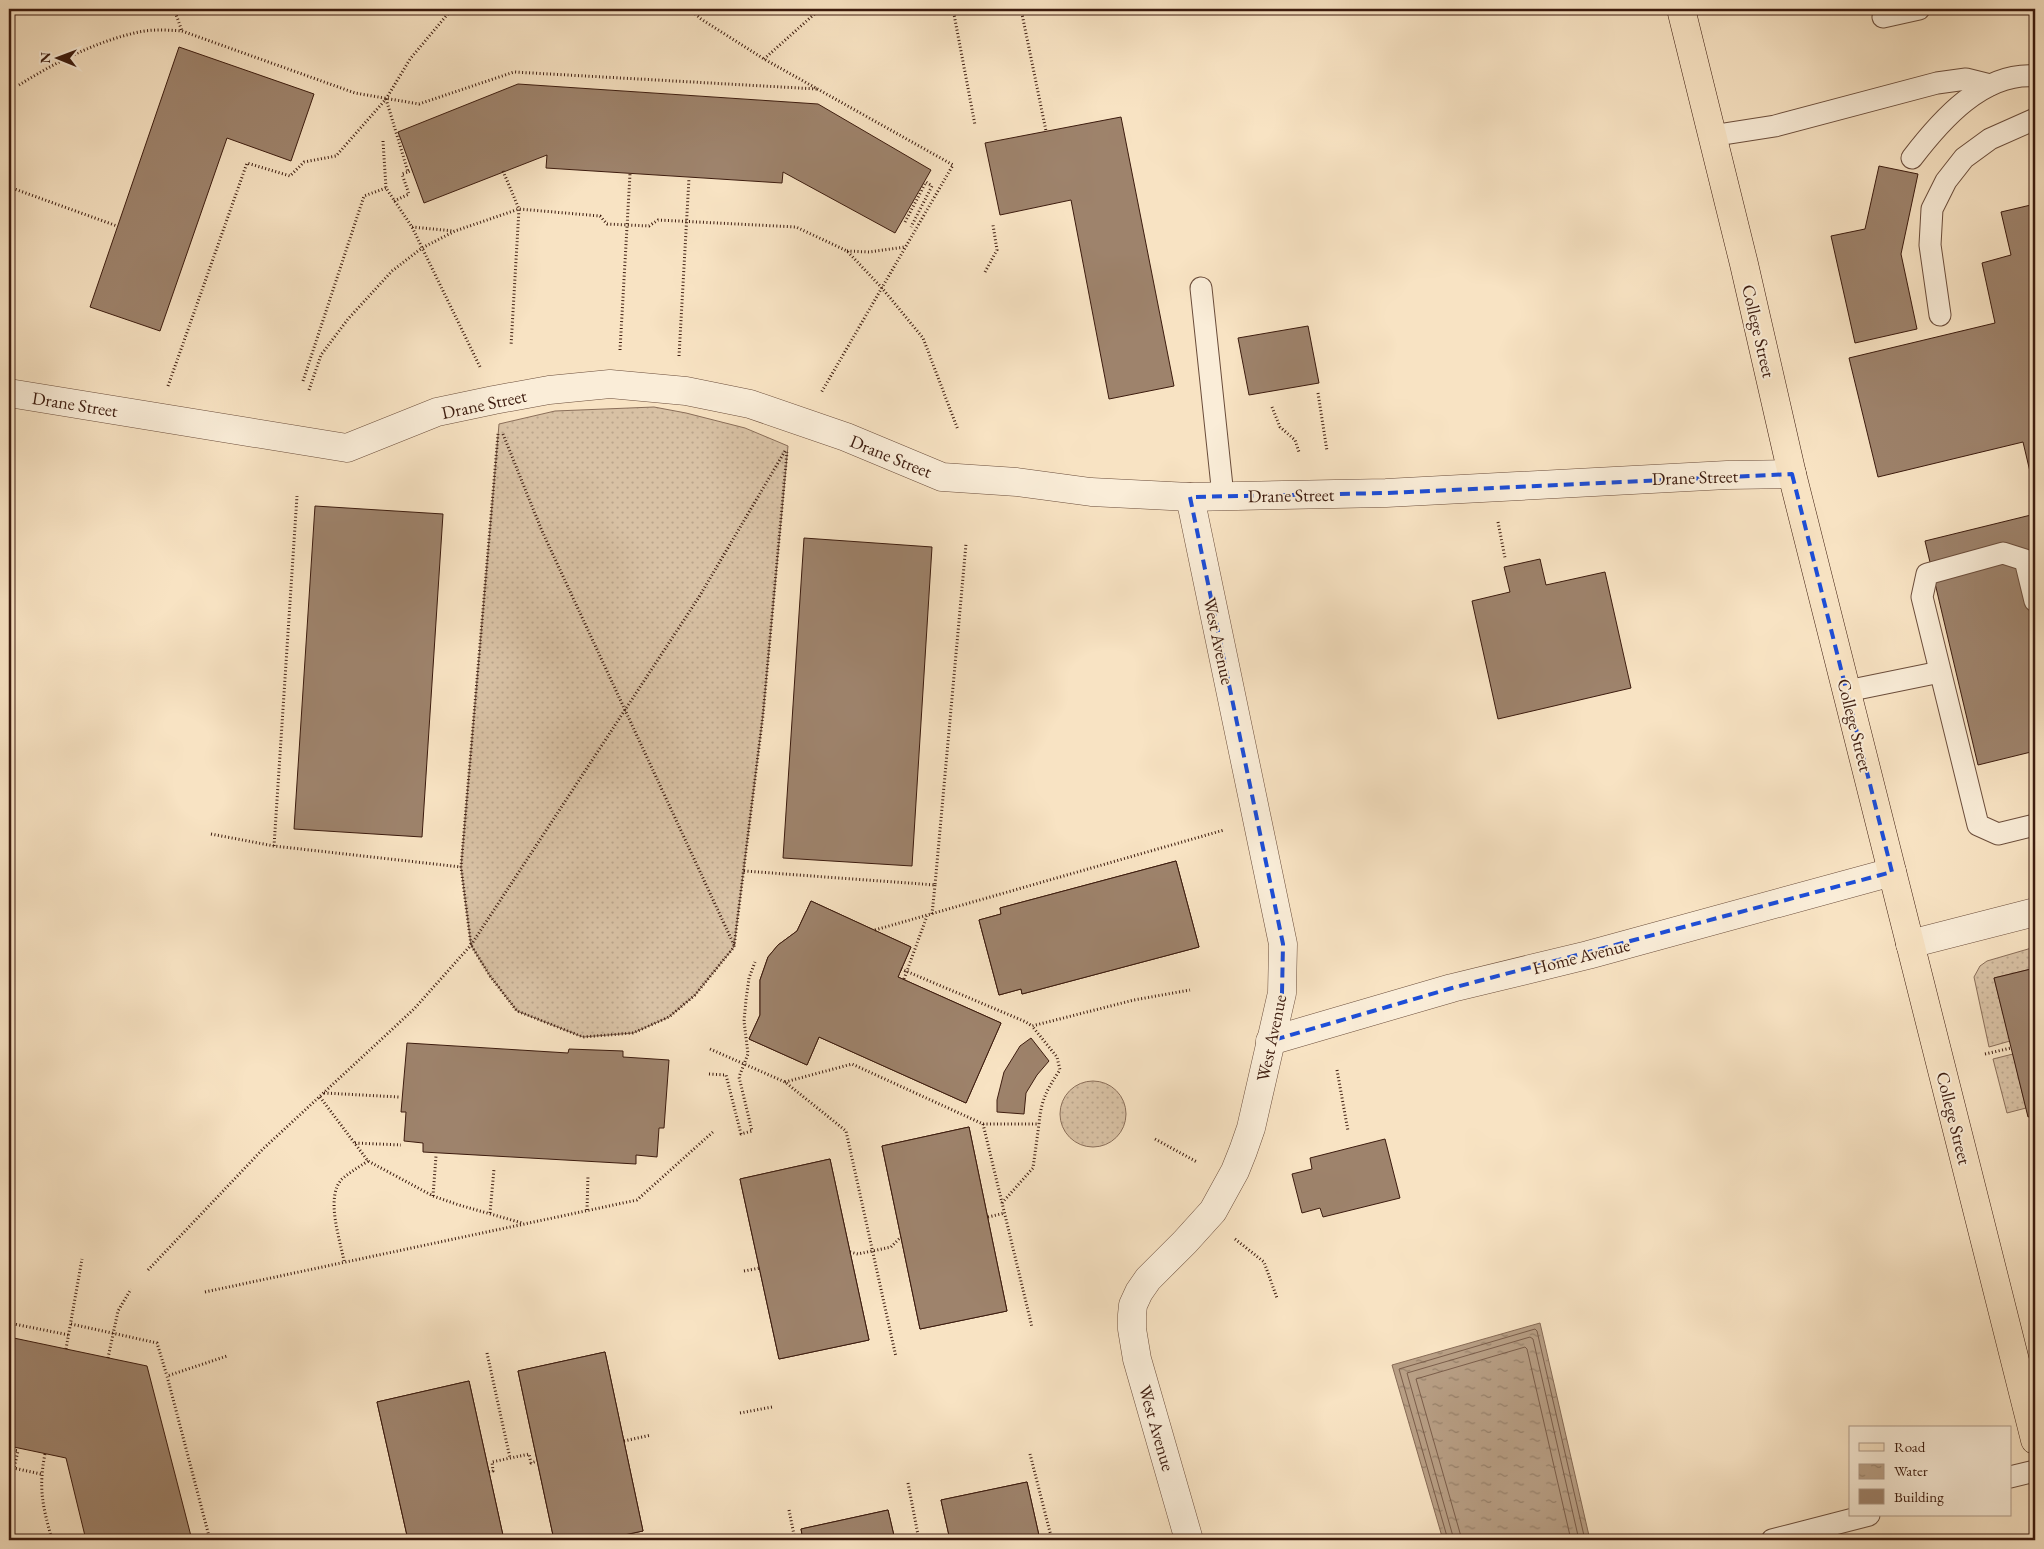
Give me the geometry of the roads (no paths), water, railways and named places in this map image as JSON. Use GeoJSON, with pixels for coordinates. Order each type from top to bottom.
{"type":"FeatureCollection","features":[{"type":"Feature","properties":{"kind":"main road","name":"College Street"},"geometry":{"type":"LineString","coordinates":[[1681,9],[1744,264],[1792,474],[2035,1440]]}},
{"type":"Feature","properties":{"kind":"street","name":"Drane Street"},"geometry":{"type":"LineString","coordinates":[[9,393],[346,448],[437,412],[497,412],[549,390],[610,384],[686,391],[750,404],[846,437],[942,477],[1017,482],[1090,492],[1190,497],[1386,493],[1727,475],[1792,474]]}},
{"type":"Feature","properties":{"kind":"street","name":"West Avenue"},"geometry":{"type":"LineString","coordinates":[[1189,1540],[1137,1359],[1132,1329],[1133,1305],[1148,1278],[1213,1211],[1235,1171],[1251,1128],[1282,993],[1283,944],[1190,497]]}},
{"type":"Feature","properties":{"kind":"street","name":"Home Avenue"},"geometry":{"type":"LineString","coordinates":[[1270,1042],[1452,988],[1588,955],[1892,872]]}},
{"type":"Feature","properties":{"kind":"street"},"geometry":{"type":"LineString","coordinates":[[1910,944],[2035,912]]}},
{"type":"Feature","properties":{"kind":"lane"},"geometry":{"type":"LineString","coordinates":[[1883,17],[1919,9]]}},
{"type":"Feature","properties":{"kind":"lane"},"geometry":{"type":"LineString","coordinates":[[1912,158],[1941,123],[1964,102],[1990,85],[2013,78],[2035,76]]}},
{"type":"Feature","properties":{"kind":"lane"},"geometry":{"type":"LineString","coordinates":[[1711,136],[1775,126],[1937,84],[1966,79],[1990,85]]}},
{"type":"Feature","properties":{"kind":"lane"},"geometry":{"type":"LineString","coordinates":[[1940,315],[1930,245],[1932,209],[1946,181],[1964,158],[1990,139],[2035,119]]}},
{"type":"Feature","properties":{"kind":"lane"},"geometry":{"type":"LineString","coordinates":[[1201,288],[1223,496]]}},
{"type":"Feature","properties":{"kind":"lane"},"geometry":{"type":"LineString","coordinates":[[2035,601],[2025,560],[2003,553],[1927,574],[1922,597],[1978,826],[1998,834],[2035,825]]}},
{"type":"Feature","properties":{"kind":"lane"},"geometry":{"type":"LineString","coordinates":[[1847,691],[1940,672]]}},
{"type":"Feature","properties":{"kind":"lane"},"geometry":{"type":"LineString","coordinates":[[2012,1477],[2035,1471]]}},
{"type":"Feature","properties":{"kind":"lane"},"geometry":{"type":"LineString","coordinates":[[1772,1540],[1866,1516]]}},
{"type":"Feature","properties":{"kind":"water"},"geometry":{"type":"Polygon","coordinates":[[[1540,1323],[1590,1540],[1443,1540],[1392,1365],[1540,1323]]]}}]}
